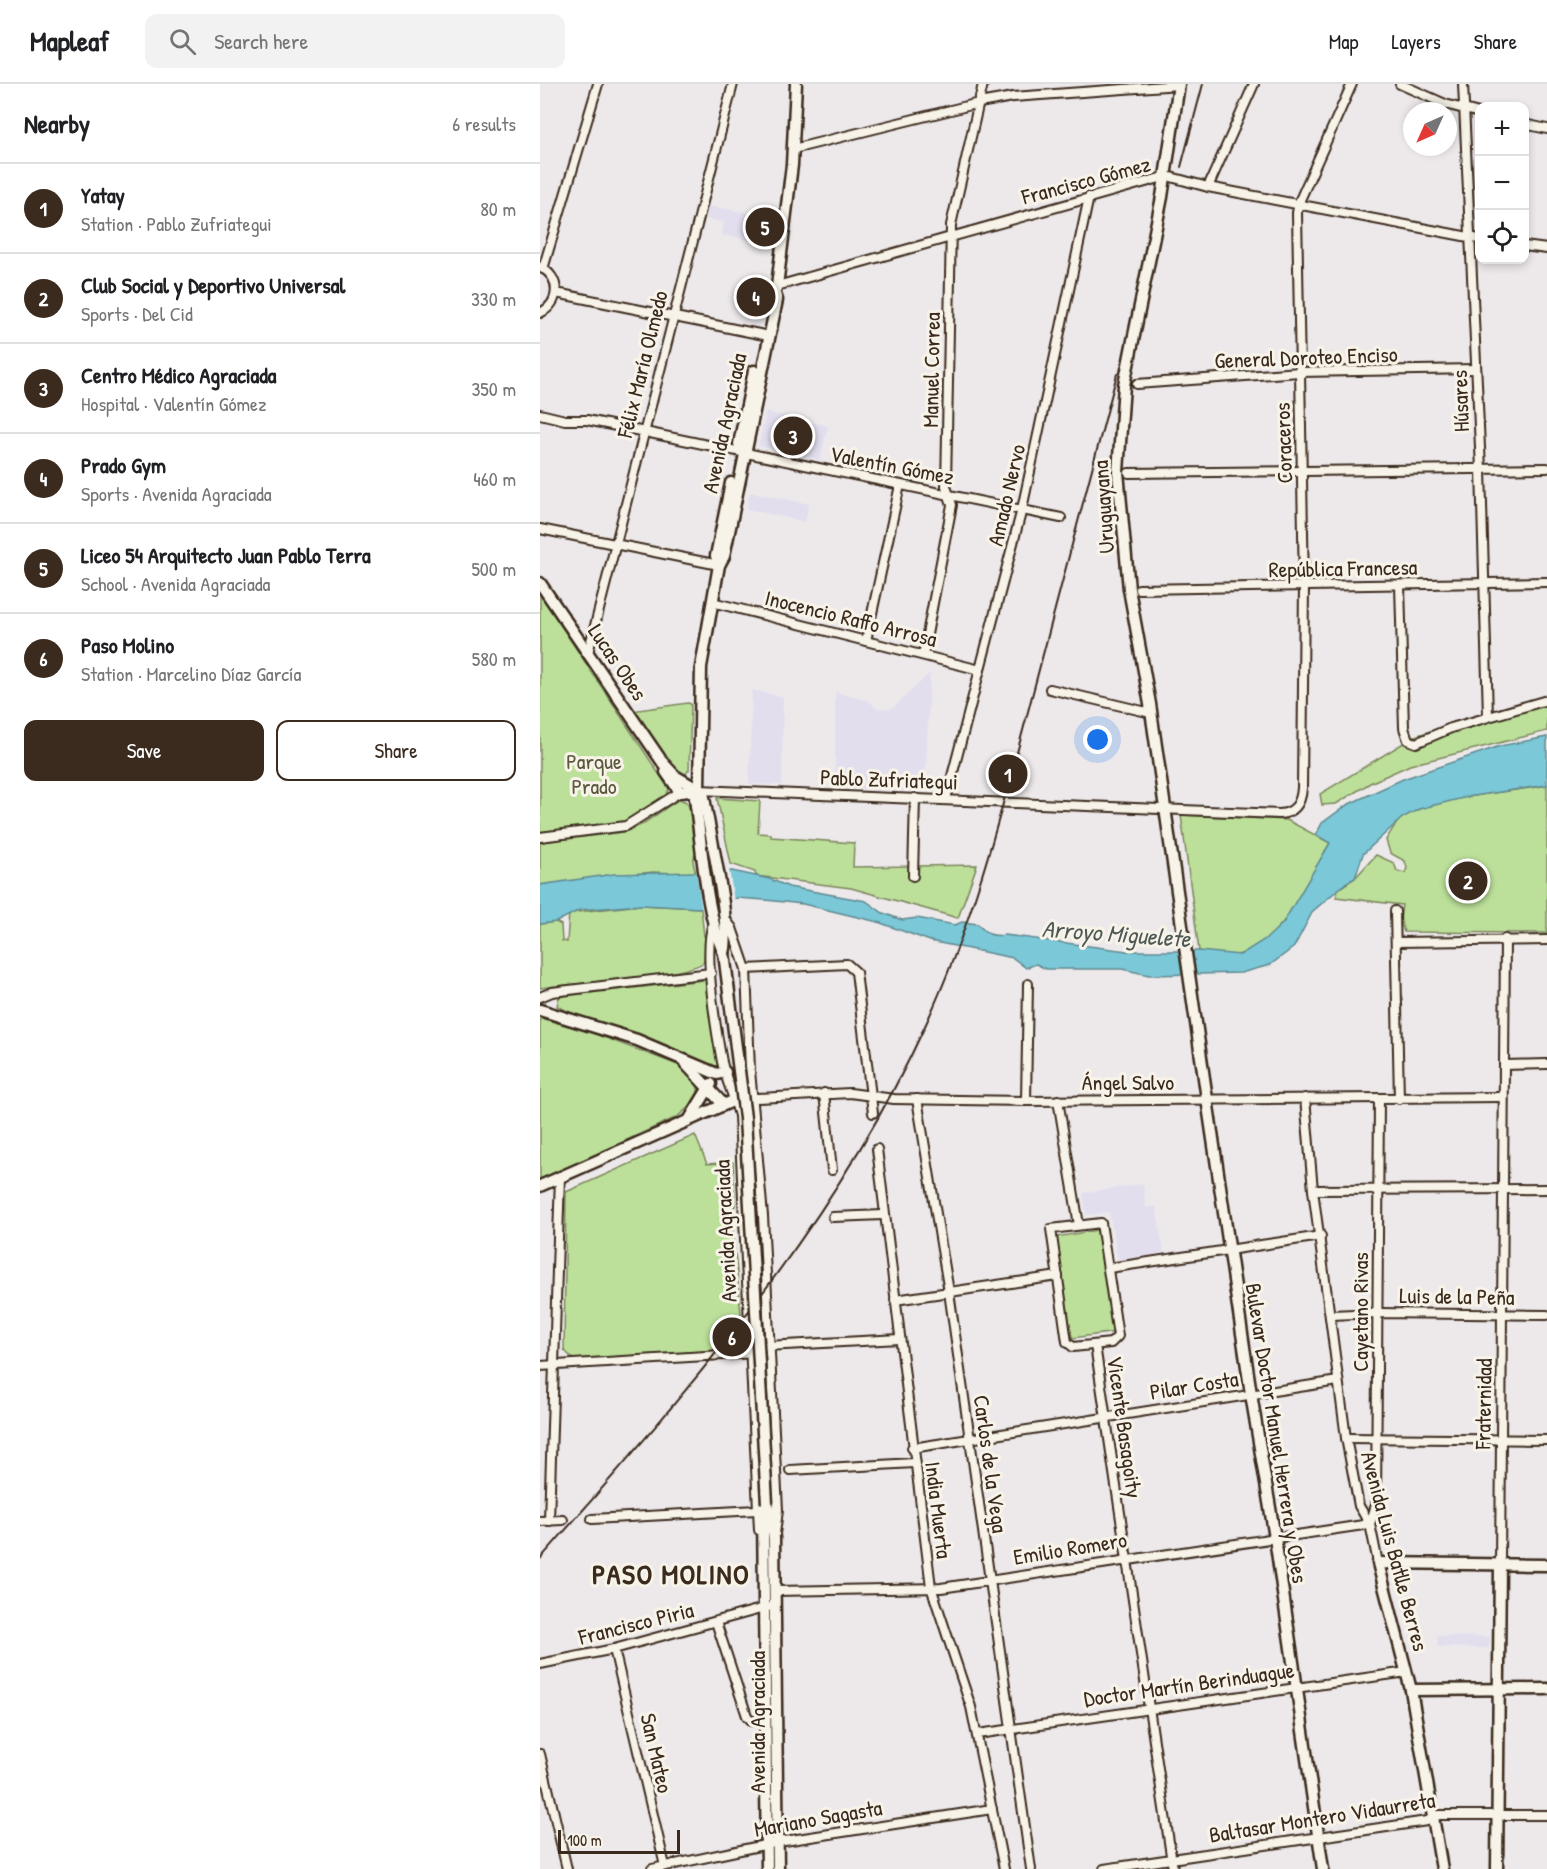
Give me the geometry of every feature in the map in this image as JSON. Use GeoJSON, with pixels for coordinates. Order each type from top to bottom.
{"type":"FeatureCollection","features":[{"type":"Feature","properties":{"kind":"street"},"geometry":{"type":"LineString","coordinates":[[540,313],[552,304],[556,294],[555,282],[542,268],[598,84]]}},
{"type":"Feature","properties":{"kind":"street","name":"Félix María Olmedo"},"geometry":{"type":"LineString","coordinates":[[588,653],[733,84]]}},
{"type":"Feature","properties":{"kind":"street","name":"Avenida Agraciada"},"geometry":{"type":"LineString","coordinates":[[778,1869],[772,1843],[766,1722],[770,1607],[775,1591],[763,1512],[767,1503],[745,1118],[724,953],[727,944],[719,919],[710,865],[704,796],[699,790],[701,667],[719,565],[724,556],[741,453],[766,335],[777,300],[776,289],[794,149],[796,84]]}},
{"type":"Feature","properties":{"kind":"street","name":"Manuel Correa"},"geometry":{"type":"LineString","coordinates":[[922,656],[952,505],[946,486],[951,235],[983,84]]}},
{"type":"Feature","properties":{"kind":"street"},"geometry":{"type":"LineString","coordinates":[[794,149],[979,103],[1013,97],[1179,84]]}},
{"type":"Feature","properties":{"kind":"street","name":"Uruguayana"},"geometry":{"type":"LineString","coordinates":[[1179,84],[1167,176],[1124,385],[1118,472],[1129,590],[1151,708],[1193,1003]]}},
{"type":"Feature","properties":{"kind":"street"},"geometry":{"type":"LineString","coordinates":[[1208,187],[1254,84]]}},
{"type":"Feature","properties":{"kind":"street","name":"Coraceros"},"geometry":{"type":"LineString","coordinates":[[1293,810],[1299,803],[1302,788],[1304,586],[1296,225],[1299,202],[1352,84]]}},
{"type":"Feature","properties":{"kind":"street"},"geometry":{"type":"LineString","coordinates":[[1400,84],[1464,110],[1475,112]]}},
{"type":"Feature","properties":{"kind":"street","name":"Húsares"},"geometry":{"type":"LineString","coordinates":[[1463,84],[1475,238]]}},
{"type":"Feature","properties":{"kind":"street"},"geometry":{"type":"LineString","coordinates":[[1529,124],[1547,129]]}},
{"type":"Feature","properties":{"kind":"street","name":"Francisco Gómez"},"geometry":{"type":"LineString","coordinates":[[776,289],[951,235],[1167,176],[1208,187],[1299,202],[1475,238]]}},
{"type":"Feature","properties":{"kind":"street","name":"Amado Nervo"},"geometry":{"type":"LineString","coordinates":[[946,800],[1023,509],[1089,197]]}},
{"type":"Feature","properties":{"kind":"street"},"geometry":{"type":"LineString","coordinates":[[1529,247],[1547,249]]}},
{"type":"Feature","properties":{"kind":"street","name":"Húsares"},"geometry":{"type":"LineString","coordinates":[[1475,264],[1476,369],[1488,716]]}},
{"type":"Feature","properties":{"kind":"street"},"geometry":{"type":"LineString","coordinates":[[556,294],[766,335]]}},
{"type":"Feature","properties":{"kind":"street","name":"General Doroteo Enciso"},"geometry":{"type":"LineString","coordinates":[[1137,384],[1299,372],[1476,369]]}},
{"type":"Feature","properties":{"kind":"street","name":"Valentín Gómez"},"geometry":{"type":"LineString","coordinates":[[540,414],[644,432],[1061,518]]}},
{"type":"Feature","properties":{"kind":"street"},"geometry":{"type":"LineString","coordinates":[[1129,473],[1547,468]]}},
{"type":"Feature","properties":{"kind":"street"},"geometry":{"type":"LineString","coordinates":[[866,641],[900,485]]}},
{"type":"Feature","properties":{"kind":"street"},"geometry":{"type":"LineString","coordinates":[[540,529],[615,546],[719,565]]}},
{"type":"Feature","properties":{"kind":"street","name":"República Francesa"},"geometry":{"type":"LineString","coordinates":[[1139,589],[1547,582]]}},
{"type":"Feature","properties":{"kind":"street","name":"Lucas Obes"},"geometry":{"type":"LineString","coordinates":[[540,583],[663,763],[675,776],[699,790]]}},
{"type":"Feature","properties":{"kind":"street"},"geometry":{"type":"LineString","coordinates":[[1400,585],[1404,728],[1408,740],[1416,743],[1488,716],[1547,699]]}},
{"type":"Feature","properties":{"kind":"street","name":"Inocencio Raffo Arrosa"},"geometry":{"type":"LineString","coordinates":[[712,602],[980,670]]}},
{"type":"Feature","properties":{"kind":"street"},"geometry":{"type":"LineString","coordinates":[[1050,689],[1151,708]]}},
{"type":"Feature","properties":{"kind":"street","name":"Lucas Obes"},"geometry":{"type":"LineString","coordinates":[[663,763],[669,779],[680,792]]}},
{"type":"Feature","properties":{"kind":"street"},"geometry":{"type":"LineString","coordinates":[[540,837],[626,826],[680,792],[699,790]]}},
{"type":"Feature","properties":{"kind":"street","name":"Pablo Zufriategui"},"geometry":{"type":"LineString","coordinates":[[699,790],[1279,814],[1293,810]]}},
{"type":"Feature","properties":{"kind":"street"},"geometry":{"type":"LineString","coordinates":[[913,876],[915,798]]}},
{"type":"Feature","properties":{"kind":"street"},"geometry":{"type":"LineString","coordinates":[[1395,911],[1399,1099]]}},
{"type":"Feature","properties":{"kind":"street","name":"Avenida Agraciada"},"geometry":{"type":"LineString","coordinates":[[719,919],[732,928],[746,969],[750,1070],[763,1216],[778,1510],[769,1541],[772,1843],[767,1869]]}},
{"type":"Feature","properties":{"kind":"street","name":"Avenida Agraciada"},"geometry":{"type":"LineString","coordinates":[[719,919],[710,934],[711,973],[721,1073],[735,1100],[739,1116],[752,1353],[757,1510],[769,1541]]}},
{"type":"Feature","properties":{"kind":"street","name":"Fraternidad"},"geometry":{"type":"LineString","coordinates":[[1497,1869],[1504,1314],[1505,939]]}},
{"type":"Feature","properties":{"kind":"street"},"geometry":{"type":"LineString","coordinates":[[1396,942],[1547,940]]}},
{"type":"Feature","properties":{"kind":"street"},"geometry":{"type":"LineString","coordinates":[[746,969],[847,964],[852,966],[856,972],[873,1113]]}},
{"type":"Feature","properties":{"kind":"street"},"geometry":{"type":"LineString","coordinates":[[540,997],[552,992],[711,973]]}},
{"type":"Feature","properties":{"kind":"street"},"geometry":{"type":"LineString","coordinates":[[1026,1101],[1028,984]]}},
{"type":"Feature","properties":{"kind":"street","name":"Bulevar Doctor Manuel Herrera y Obes"},"geometry":{"type":"LineString","coordinates":[[1193,1003],[1323,1869]]}},
{"type":"Feature","properties":{"kind":"street"},"geometry":{"type":"LineString","coordinates":[[540,1010],[623,1035],[683,1061],[721,1073],[750,1070]]}},
{"type":"Feature","properties":{"kind":"street"},"geometry":{"type":"LineString","coordinates":[[683,1061],[723,1104]]}},
{"type":"Feature","properties":{"kind":"street"},"geometry":{"type":"LineString","coordinates":[[1504,1065],[1547,1064]]}},
{"type":"Feature","properties":{"kind":"street"},"geometry":{"type":"LineString","coordinates":[[691,1118],[708,1088],[721,1073]]}},
{"type":"Feature","properties":{"kind":"street"},"geometry":{"type":"LineString","coordinates":[[824,1093],[832,1170]]}},
{"type":"Feature","properties":{"kind":"street","name":"Ángel Salvo"},"geometry":{"type":"LineString","coordinates":[[735,1100],[753,1096],[824,1093],[870,1094],[889,1098],[1026,1101],[1503,1097]]}},
{"type":"Feature","properties":{"kind":"street","name":"Avenida Luis Batlle Berres"},"geometry":{"type":"LineString","coordinates":[[1305,1098],[1313,1190],[1332,1316],[1346,1438],[1359,1506],[1370,1524],[1407,1672],[1442,1869]]}},
{"type":"Feature","properties":{"kind":"street","name":"Carlos de la Vega"},"geometry":{"type":"LineString","coordinates":[[917,1099],[949,1292],[1031,1869]]}},
{"type":"Feature","properties":{"kind":"street","name":"Cayetano Rivas"},"geometry":{"type":"LineString","coordinates":[[1370,1524],[1376,1504],[1379,1099]]}},
{"type":"Feature","properties":{"kind":"street"},"geometry":{"type":"LineString","coordinates":[[540,1186],[735,1100]]}},
{"type":"Feature","properties":{"kind":"street"},"geometry":{"type":"LineString","coordinates":[[1058,1100],[1079,1225]]}},
{"type":"Feature","properties":{"kind":"street","name":"India Muerta"},"geometry":{"type":"LineString","coordinates":[[876,1149],[931,1587],[978,1734],[1004,1869]]}},
{"type":"Feature","properties":{"kind":"street"},"geometry":{"type":"LineString","coordinates":[[549,1521],[561,1176]]}},
{"type":"Feature","properties":{"kind":"street"},"geometry":{"type":"LineString","coordinates":[[1313,1190],[1547,1189]]}},
{"type":"Feature","properties":{"kind":"street"},"geometry":{"type":"LineString","coordinates":[[833,1217],[883,1215]]}},
{"type":"Feature","properties":{"kind":"street","name":"Vicente Basagoity"},"geometry":{"type":"LineString","coordinates":[[1101,1222],[1109,1268],[1119,1332],[1111,1343],[1073,1347],[1067,1342],[1052,1229],[1101,1222]]}},
{"type":"Feature","properties":{"kind":"street"},"geometry":{"type":"LineString","coordinates":[[1109,1268],[1321,1236]]}},
{"type":"Feature","properties":{"kind":"street"},"geometry":{"type":"LineString","coordinates":[[895,1300],[1058,1276]]}},
{"type":"Feature","properties":{"kind":"street","name":"Luis de la Peña"},"geometry":{"type":"LineString","coordinates":[[1332,1316],[1378,1313],[1547,1315]]}},
{"type":"Feature","properties":{"kind":"street"},"geometry":{"type":"LineString","coordinates":[[540,1366],[752,1353],[757,1346],[900,1340]]}},
{"type":"Feature","properties":{"kind":"street","name":"Vicente Basagoity"},"geometry":{"type":"LineString","coordinates":[[1095,1345],[1107,1417],[1125,1559],[1173,1869]]}},
{"type":"Feature","properties":{"kind":"street","name":"Pilar Costa"},"geometry":{"type":"LineString","coordinates":[[912,1448],[1338,1381]]}},
{"type":"Feature","properties":{"kind":"street"},"geometry":{"type":"LineString","coordinates":[[1346,1438],[1547,1440]]}},
{"type":"Feature","properties":{"kind":"street"},"geometry":{"type":"LineString","coordinates":[[790,1470],[914,1463]]}},
{"type":"Feature","properties":{"kind":"street"},"geometry":{"type":"LineString","coordinates":[[592,1519],[757,1510]]}},
{"type":"Feature","properties":{"kind":"street"},"geometry":{"type":"LineString","coordinates":[[540,1521],[563,1520]]}},
{"type":"Feature","properties":{"kind":"street","name":"Emilio Romero"},"geometry":{"type":"LineString","coordinates":[[775,1591],[931,1587],[989,1581],[1370,1524]]}},
{"type":"Feature","properties":{"kind":"street"},"geometry":{"type":"LineString","coordinates":[[1378,1563],[1547,1565]]}},
{"type":"Feature","properties":{"kind":"street","name":"Francisco Piria"},"geometry":{"type":"LineString","coordinates":[[540,1664],[614,1649],[770,1607]]}},
{"type":"Feature","properties":{"kind":"street"},"geometry":{"type":"LineString","coordinates":[[716,1622],[747,1716],[752,1721],[766,1722]]}},
{"type":"Feature","properties":{"kind":"street","name":"San Mateo"},"geometry":{"type":"LineString","coordinates":[[614,1649],[665,1866]]}},
{"type":"Feature","properties":{"kind":"street","name":"Doctor Martín Berinduague"},"geometry":{"type":"LineString","coordinates":[[978,1734],[1407,1672]]}},
{"type":"Feature","properties":{"kind":"street"},"geometry":{"type":"LineString","coordinates":[[1411,1690],[1547,1689]]}},
{"type":"Feature","properties":{"kind":"street"},"geometry":{"type":"LineString","coordinates":[[540,1754],[567,1869]]}},
{"type":"Feature","properties":{"kind":"street","name":"Mariano Sagasta"},"geometry":{"type":"LineString","coordinates":[[652,1869],[772,1843],[992,1809]]}},
{"type":"Feature","properties":{"kind":"street","name":"Baltasar Montero Vidaurreta"},"geometry":{"type":"LineString","coordinates":[[1104,1869],[1432,1818],[1439,1815],[1547,1815]]}},
{"type":"Feature","properties":{"kind":"shaded area"},"geometry":{"type":"Polygon","coordinates":[[[708,206],[773,217],[769,243],[722,235],[724,222],[706,219],[708,206]]]}},
{"type":"Feature","properties":{"kind":"shaded area"},"geometry":{"type":"Polygon","coordinates":[[[766,412],[828,426],[820,460],[758,446],[766,412]]]}},
{"type":"Feature","properties":{"kind":"shaded area"},"geometry":{"type":"Polygon","coordinates":[[[750,492],[809,504],[805,522],[746,509],[750,492]]]}},
{"type":"Feature","properties":{"kind":"shaded area"},"geometry":{"type":"Polygon","coordinates":[[[930,673],[925,792],[835,788],[835,692],[869,701],[877,708],[889,709],[930,673]]]}},
{"type":"Feature","properties":{"kind":"shaded area"},"geometry":{"type":"Polygon","coordinates":[[[752,690],[783,697],[782,785],[749,784],[752,690]]]}},
{"type":"Feature","properties":{"kind":"shaded area"},"geometry":{"type":"Polygon","coordinates":[[[1143,1184],[1146,1208],[1156,1206],[1164,1253],[1118,1260],[1109,1212],[1086,1215],[1083,1193],[1143,1184]]]}},
{"type":"Feature","properties":{"kind":"shaded area"},"geometry":{"type":"Polygon","coordinates":[[[1437,1636],[1490,1637],[1489,1648],[1437,1647],[1437,1636]]]}},
{"type":"Feature","properties":{"kind":"green space","name":"Parque Prado"},"geometry":{"type":"Polygon","coordinates":[[[540,594],[669,789],[664,799],[620,824],[540,832],[540,594]]]}},
{"type":"Feature","properties":{"kind":"green space"},"geometry":{"type":"Polygon","coordinates":[[[1547,697],[1547,731],[1410,765],[1370,783],[1336,804],[1322,805],[1320,794],[1415,736],[1499,709],[1547,697]]]}},
{"type":"Feature","properties":{"kind":"green space"},"geometry":{"type":"Polygon","coordinates":[[[691,704],[689,770],[683,777],[678,776],[631,711],[691,704]]]}},
{"type":"Feature","properties":{"kind":"green space"},"geometry":{"type":"Polygon","coordinates":[[[1547,785],[1547,933],[1404,932],[1400,920],[1402,905],[1336,897],[1338,889],[1355,878],[1376,855],[1394,863],[1397,871],[1405,873],[1407,868],[1405,861],[1390,853],[1386,840],[1402,818],[1432,805],[1451,800],[1547,785]]]}},
{"type":"Feature","properties":{"kind":"green space"},"geometry":{"type":"Polygon","coordinates":[[[717,798],[760,801],[758,833],[771,834],[771,837],[854,843],[853,867],[977,865],[958,918],[851,888],[756,876],[755,872],[731,864],[717,798]]]}},
{"type":"Feature","properties":{"kind":"green space","name":"Parque Prado"},"geometry":{"type":"Polygon","coordinates":[[[678,800],[685,801],[689,806],[696,849],[693,862],[696,874],[653,872],[540,885],[540,842],[624,832],[641,825],[678,800]]]}},
{"type":"Feature","properties":{"kind":"green space"},"geometry":{"type":"Polygon","coordinates":[[[1181,815],[1287,820],[1330,843],[1294,907],[1271,935],[1257,946],[1237,955],[1199,951],[1181,815]]]}},
{"type":"Feature","properties":{"kind":"green space"},"geometry":{"type":"Polygon","coordinates":[[[641,905],[701,908],[704,936],[706,937],[704,962],[675,972],[652,976],[540,988],[540,924],[556,922],[561,925],[562,941],[567,942],[569,913],[641,905]]]}},
{"type":"Feature","properties":{"kind":"green space"},"geometry":{"type":"Polygon","coordinates":[[[705,980],[708,983],[719,1063],[715,1068],[591,1022],[557,1006],[559,997],[563,996],[705,980]]]}},
{"type":"Feature","properties":{"kind":"green space"},"geometry":{"type":"Polygon","coordinates":[[[540,1018],[587,1031],[681,1066],[695,1080],[698,1099],[677,1117],[540,1180],[540,1018]]]}},
{"type":"Feature","properties":{"kind":"green space"},"geometry":{"type":"Polygon","coordinates":[[[695,1135],[707,1164],[733,1162],[735,1206],[731,1210],[741,1314],[712,1351],[573,1359],[564,1350],[566,1192],[695,1135]]]}},
{"type":"Feature","properties":{"kind":"green space"},"geometry":{"type":"Polygon","coordinates":[[[1097,1230],[1116,1332],[1072,1338],[1056,1237],[1097,1230]]]}},
{"type":"Feature","properties":{"kind":"water"},"geometry":{"type":"Polygon","coordinates":[[[1547,737],[1547,785],[1467,797],[1419,809],[1402,818],[1363,854],[1355,878],[1313,911],[1294,947],[1270,965],[1241,973],[1149,975],[1122,969],[1046,969],[1036,964],[1026,968],[1013,958],[930,941],[878,922],[803,904],[765,900],[736,898],[701,908],[641,905],[580,910],[556,922],[540,924],[540,885],[614,874],[732,871],[770,879],[789,887],[866,901],[883,913],[902,920],[917,918],[955,925],[962,922],[978,924],[996,936],[1005,935],[1127,951],[1199,951],[1240,955],[1267,938],[1283,923],[1330,843],[1316,835],[1322,823],[1347,805],[1403,779],[1500,746],[1547,737]]]}},
{"type":"Feature","properties":{"kind":"pier"},"geometry":{"type":"Polygon","coordinates":[[[729,868],[734,902],[702,911],[696,871],[729,868]]]}},
{"type":"Feature","properties":{"kind":"railway"},"geometry":{"type":"LineString","coordinates":[[1181,167],[1203,84]]}},
{"type":"Feature","properties":{"kind":"railway"},"geometry":{"type":"LineString","coordinates":[[540,1559],[701,1371],[801,1240],[846,1171],[888,1100],[925,1026],[970,913],[994,836],[1117,374]]}},
{"type":"Feature","properties":{"kind":"place","name":"Liceo 54 Arquitecto Juan Pablo Terra"},"geometry":{"type":"Point","coordinates":[765,227]}},
{"type":"Feature","properties":{"kind":"place","name":"Prado Gym"},"geometry":{"type":"Point","coordinates":[756,297]}},
{"type":"Feature","properties":{"kind":"place","name":"Centro Médico Agraciada"},"geometry":{"type":"Point","coordinates":[793,436]}},
{"type":"Feature","properties":{"kind":"place","name":"Yatay"},"geometry":{"type":"Point","coordinates":[1008,774]}},
{"type":"Feature","properties":{"kind":"place","name":"Club Social y Deportivo Universal"},"geometry":{"type":"Point","coordinates":[1468,881]}},
{"type":"Feature","properties":{"kind":"place","name":"Paso Molino"},"geometry":{"type":"Point","coordinates":[732,1337]}},
{"type":"Feature","properties":{"kind":"district","name":"PASO MOLINO"},"geometry":{"type":"Point","coordinates":[671,1574]}},
{"type":"Feature","properties":{"kind":"water label","name":"Arroyo Miguelete"},"geometry":{"type":"Point","coordinates":[1116,934]}}]}
